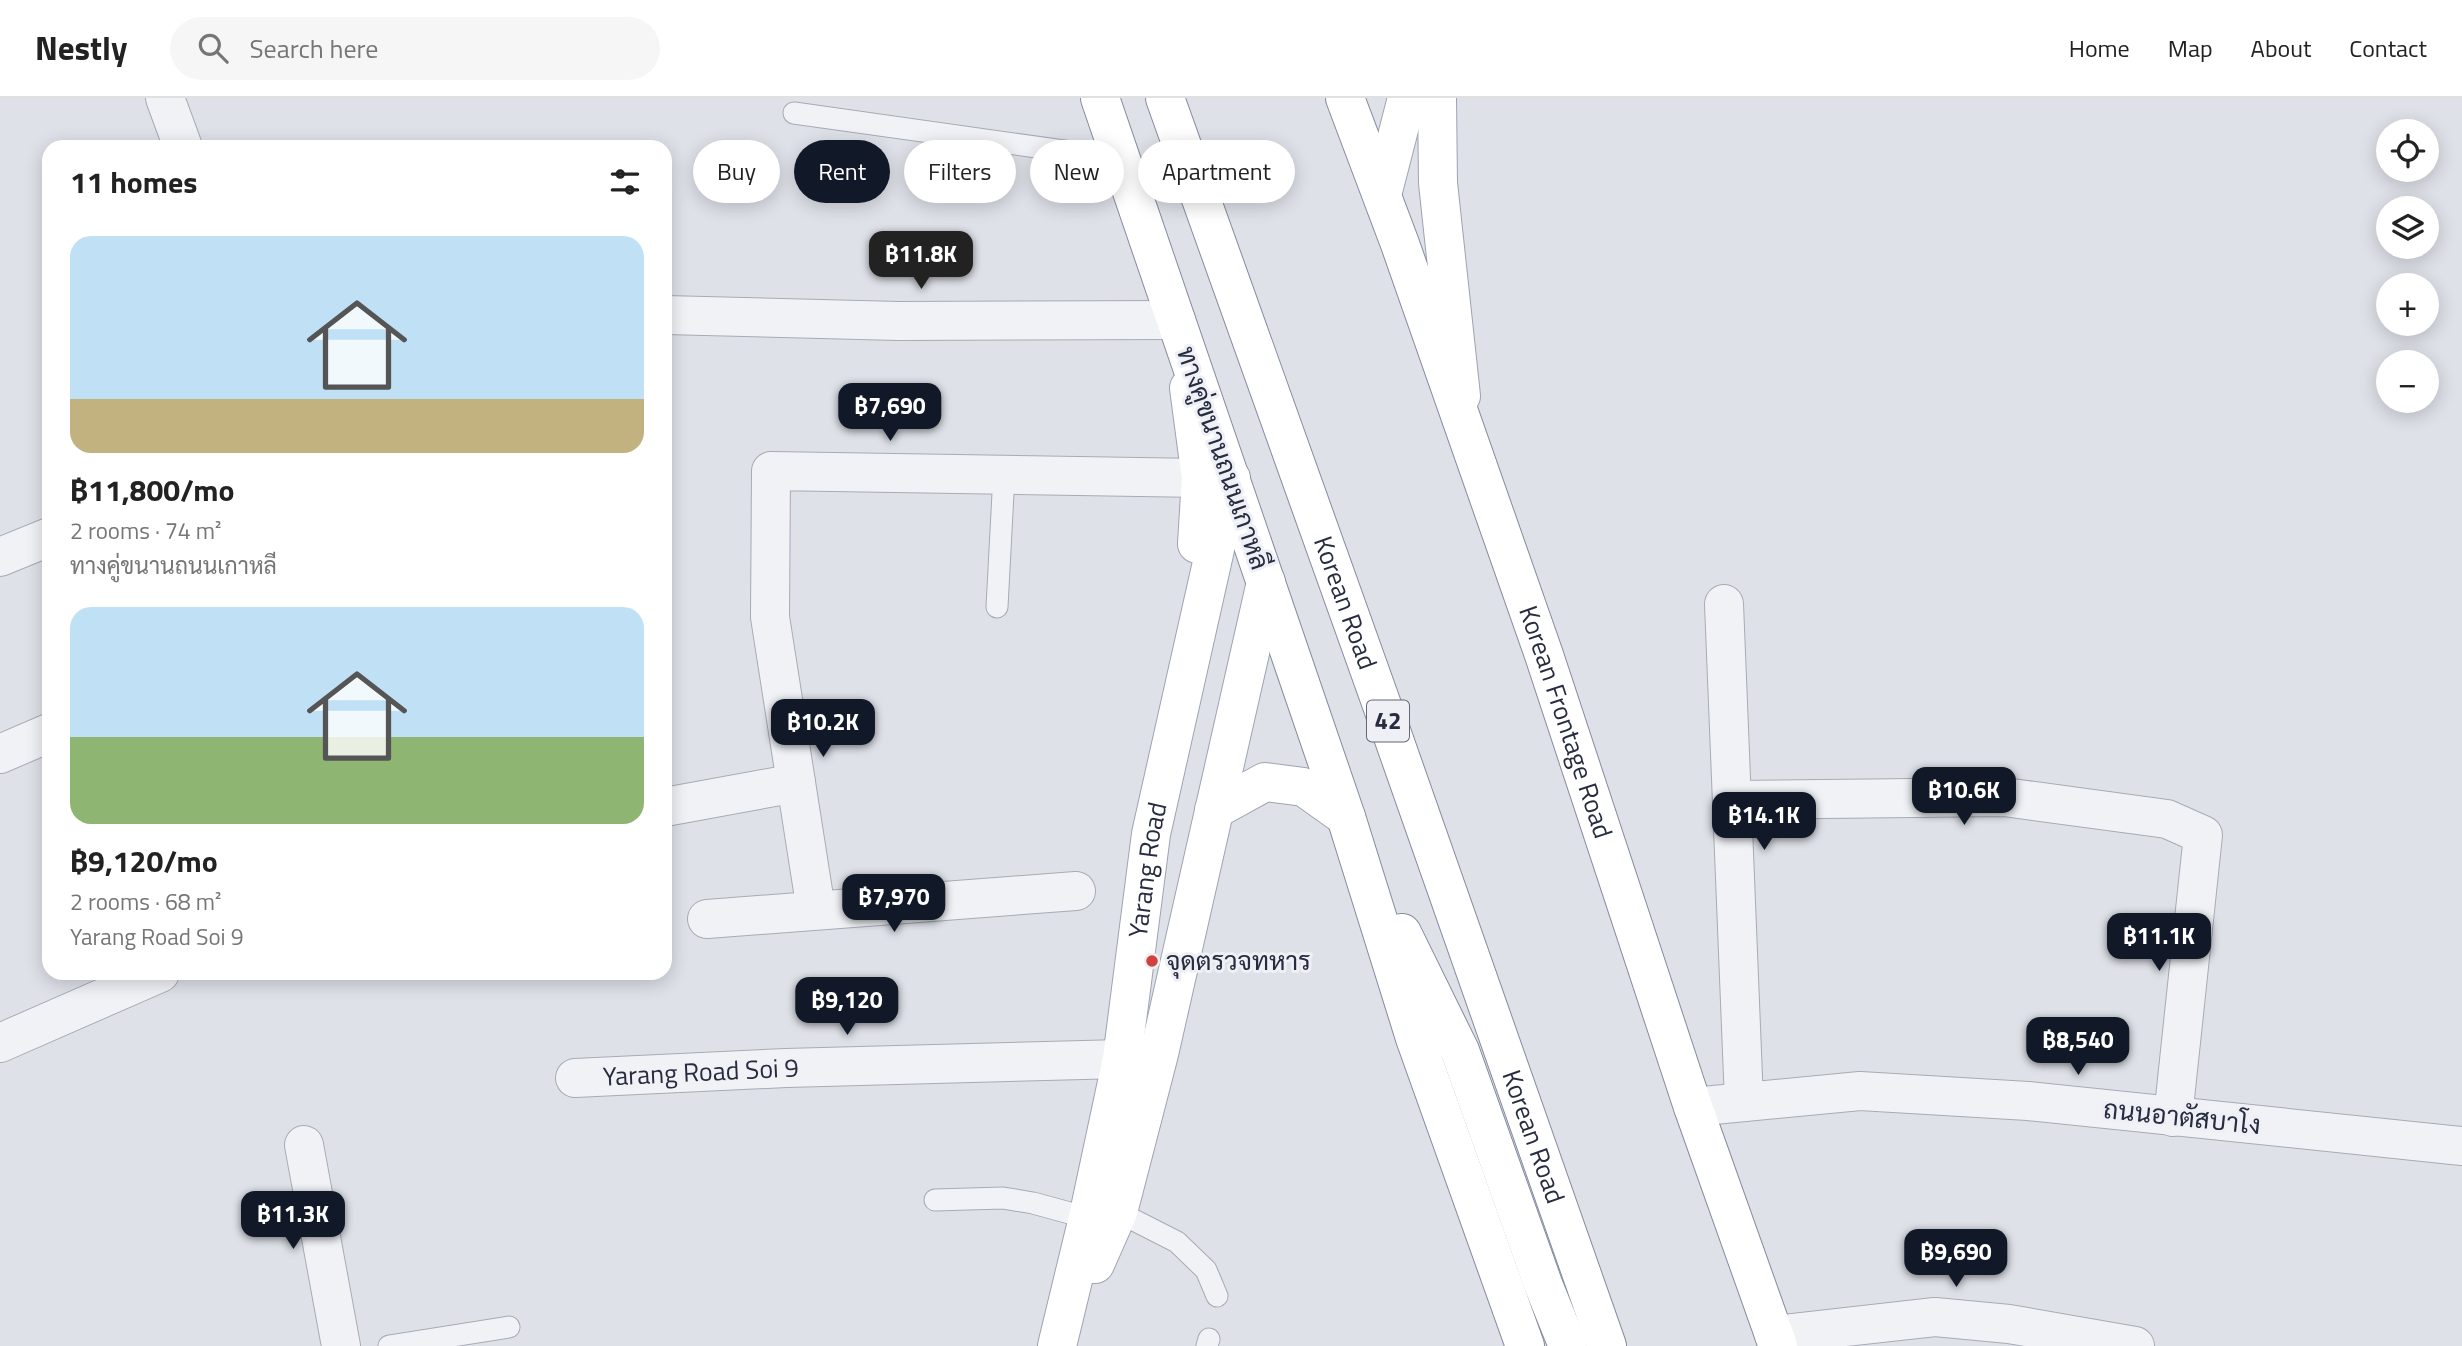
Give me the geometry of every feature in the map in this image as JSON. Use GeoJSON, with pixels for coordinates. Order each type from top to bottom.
{"type":"FeatureCollection","features":[{"type":"Feature","properties":{"kind":"main road","name":"ทางคู่ขนานถนนเกาหลี"},"geometry":{"type":"LineString","coordinates":[[1100,98],[1114,140]]}},
{"type":"Feature","properties":{"kind":"main road","name":"Korean Road"},"geometry":{"type":"LineString","coordinates":[[1166,98],[1607,1346]]}},
{"type":"Feature","properties":{"kind":"main road","name":"Korean Frontage Road"},"geometry":{"type":"LineString","coordinates":[[1345,98],[1382,195],[1544,655],[1693,1107],[1776,1340]]}},
{"type":"Feature","properties":{"kind":"main road"},"geometry":{"type":"LineString","coordinates":[[1382,195],[1406,98]]}},
{"type":"Feature","properties":{"kind":"main road"},"geometry":{"type":"LineString","coordinates":[[1437,98],[1438,183],[1465,428]]}},
{"type":"Feature","properties":{"kind":"main road","name":"ทางคู่ขนานถนนเกาหลี"},"geometry":{"type":"LineString","coordinates":[[1124,168],[1176,320],[1216,478],[1266,582],[1346,817]]}},
{"type":"Feature","properties":{"kind":"main road","name":"Yarang Road"},"geometry":{"type":"LineString","coordinates":[[1103,1215],[1151,834],[1191,655],[1216,478]]}},
{"type":"Feature","properties":{"kind":"main road","name":"Yarang Road"},"geometry":{"type":"LineString","coordinates":[[1058,1346],[1159,1054],[1266,582]]}},
{"type":"Feature","properties":{"kind":"main road"},"geometry":{"type":"LineString","coordinates":[[1214,810],[1265,782],[1304,786],[1346,817],[1460,1051],[1543,1284],[1568,1346]]}},
{"type":"Feature","properties":{"kind":"main road"},"geometry":{"type":"LineString","coordinates":[[1346,817],[1415,1038],[1525,1346]]}},
{"type":"Feature","properties":{"kind":"street"},"geometry":{"type":"LineString","coordinates":[[165,98],[180,140]]}},
{"type":"Feature","properties":{"kind":"street"},"geometry":{"type":"LineString","coordinates":[[672,315],[899,321],[1176,320]]}},
{"type":"Feature","properties":{"kind":"street"},"geometry":{"type":"LineString","coordinates":[[816,910],[770,617],[771,471],[1216,478]]}},
{"type":"Feature","properties":{"kind":"street"},"geometry":{"type":"LineString","coordinates":[[0,557],[42,540]]}},
{"type":"Feature","properties":{"kind":"street"},"geometry":{"type":"LineString","coordinates":[[1724,604],[1744,1102]]}},
{"type":"Feature","properties":{"kind":"street"},"geometry":{"type":"LineString","coordinates":[[0,754],[42,736]]}},
{"type":"Feature","properties":{"kind":"street"},"geometry":{"type":"LineString","coordinates":[[672,806],[796,783]]}},
{"type":"Feature","properties":{"kind":"street"},"geometry":{"type":"LineString","coordinates":[[1732,800],[2004,797],[2167,819],[2203,835],[2173,1117]]}},
{"type":"Feature","properties":{"kind":"street"},"geometry":{"type":"LineString","coordinates":[[707,919],[1076,891]]}},
{"type":"Feature","properties":{"kind":"street"},"geometry":{"type":"LineString","coordinates":[[0,1043],[144,980]]}},
{"type":"Feature","properties":{"kind":"street","name":"Yarang Road Soi 9"},"geometry":{"type":"LineString","coordinates":[[575,1078],[786,1068],[1122,1059]]}},
{"type":"Feature","properties":{"kind":"street","name":"ถนนอาตัสบาโง"},"geometry":{"type":"LineString","coordinates":[[1693,1107],[1860,1091],[2028,1101],[2462,1146]]}},
{"type":"Feature","properties":{"kind":"street"},"geometry":{"type":"LineString","coordinates":[[304,1145],[341,1346]]}},
{"type":"Feature","properties":{"kind":"street"},"geometry":{"type":"LineString","coordinates":[[1776,1340],[1935,1317],[2009,1324],[2135,1346]]}},
{"type":"Feature","properties":{"kind":"lane"},"geometry":{"type":"LineString","coordinates":[[794,113],[1030,146]]}},
{"type":"Feature","properties":{"kind":"lane"},"geometry":{"type":"LineString","coordinates":[[997,607],[1004,474]]}},
{"type":"Feature","properties":{"kind":"lane"},"geometry":{"type":"LineString","coordinates":[[935,1200],[1003,1198],[1103,1215],[1177,1242],[1206,1270],[1217,1296]]}},
{"type":"Feature","properties":{"kind":"lane"},"geometry":{"type":"LineString","coordinates":[[389,1346],[509,1327]]}},
{"type":"Feature","properties":{"kind":"place","name":"จุดตรวจทหาร"},"geometry":{"type":"Point","coordinates":[1152,961]}}]}
